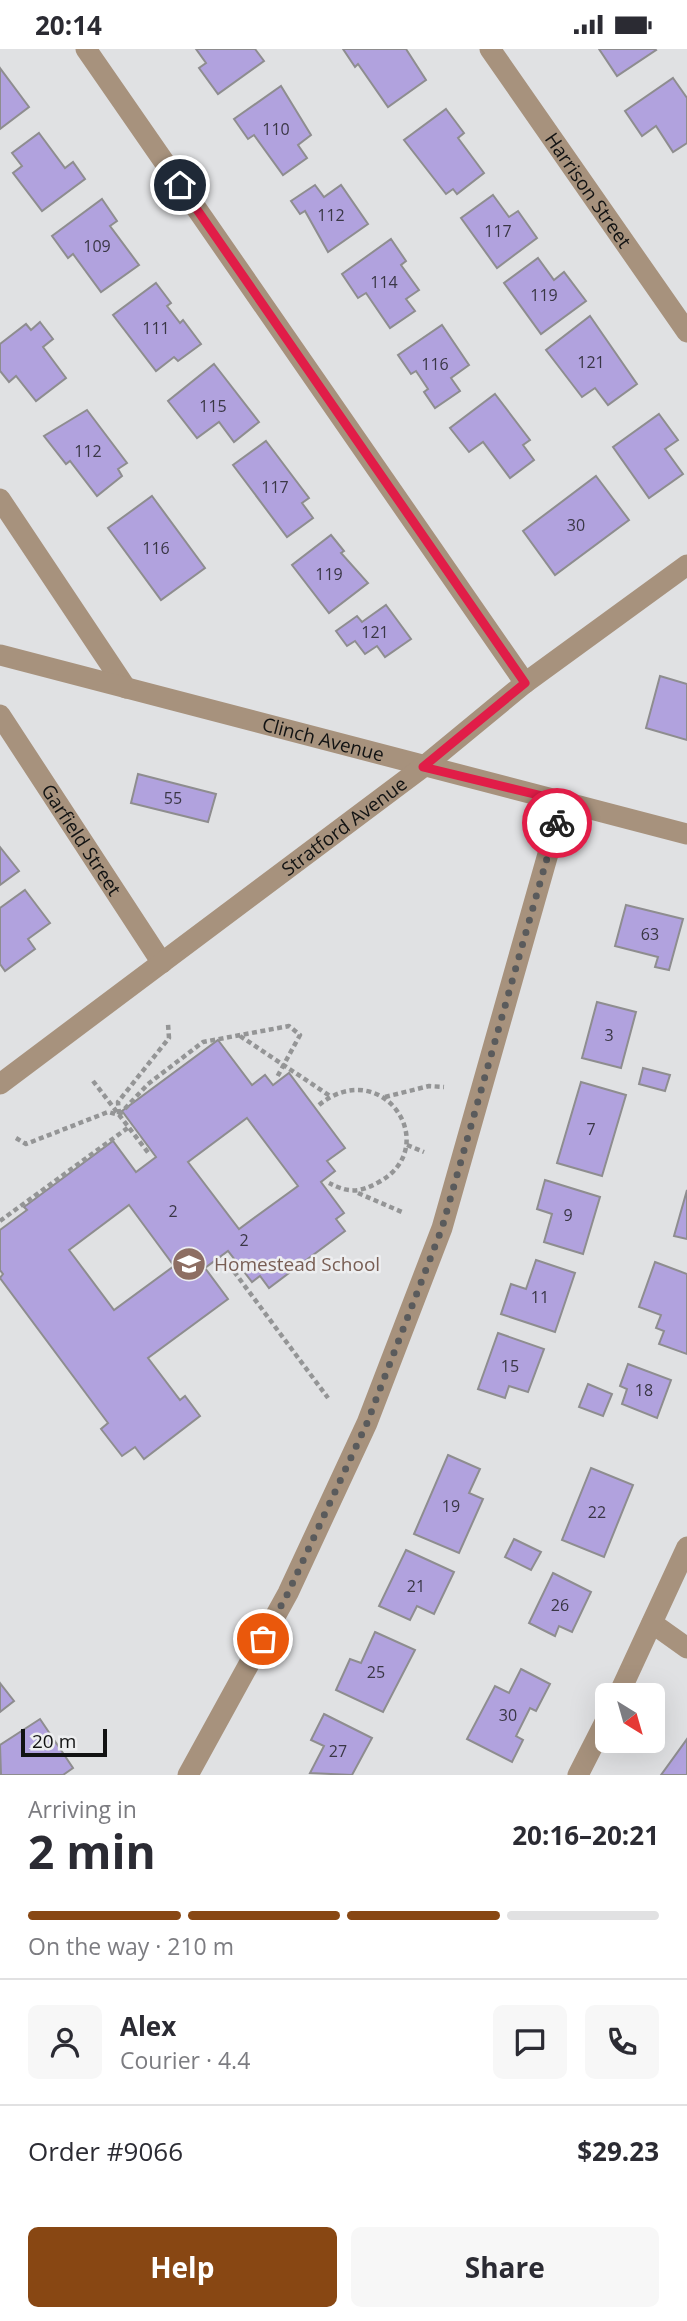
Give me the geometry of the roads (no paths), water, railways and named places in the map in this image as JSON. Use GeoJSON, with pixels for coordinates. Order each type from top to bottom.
{"type":"FeatureCollection","features":[{"type":"Feature","properties":{"kind":"street"},"geometry":{"type":"LineString","coordinates":[[86,49],[525,683]]}},
{"type":"Feature","properties":{"kind":"street","name":"Harrison Street"},"geometry":{"type":"LineString","coordinates":[[490,49],[687,332]]}},
{"type":"Feature","properties":{"kind":"street"},"geometry":{"type":"LineString","coordinates":[[0,499],[126,688]]}},
{"type":"Feature","properties":{"kind":"street","name":"Stratford Avenue"},"geometry":{"type":"LineString","coordinates":[[0,1084],[423,767],[525,683],[687,565]]}},
{"type":"Feature","properties":{"kind":"street","name":"Clinch Avenue"},"geometry":{"type":"LineString","coordinates":[[0,655],[687,834]]}},
{"type":"Feature","properties":{"kind":"street","name":"Garfield Street"},"geometry":{"type":"LineString","coordinates":[[0,715],[162,963]]}},
{"type":"Feature","properties":{"kind":"street"},"geometry":{"type":"LineString","coordinates":[[188,1775],[288,1593],[372,1410],[442,1228],[563,801]]}},
{"type":"Feature","properties":{"kind":"street"},"geometry":{"type":"LineString","coordinates":[[624,1683],[687,1547]]}},
{"type":"Feature","properties":{"kind":"street"},"geometry":{"type":"LineString","coordinates":[[652,1623],[687,1648]]}},
{"type":"Feature","properties":{"kind":"street"},"geometry":{"type":"LineString","coordinates":[[578,1775],[595,1741]]}},
{"type":"Feature","properties":{"kind":"place","name":"Homestead School"},"geometry":{"type":"Point","coordinates":[189,1264]}}]}
